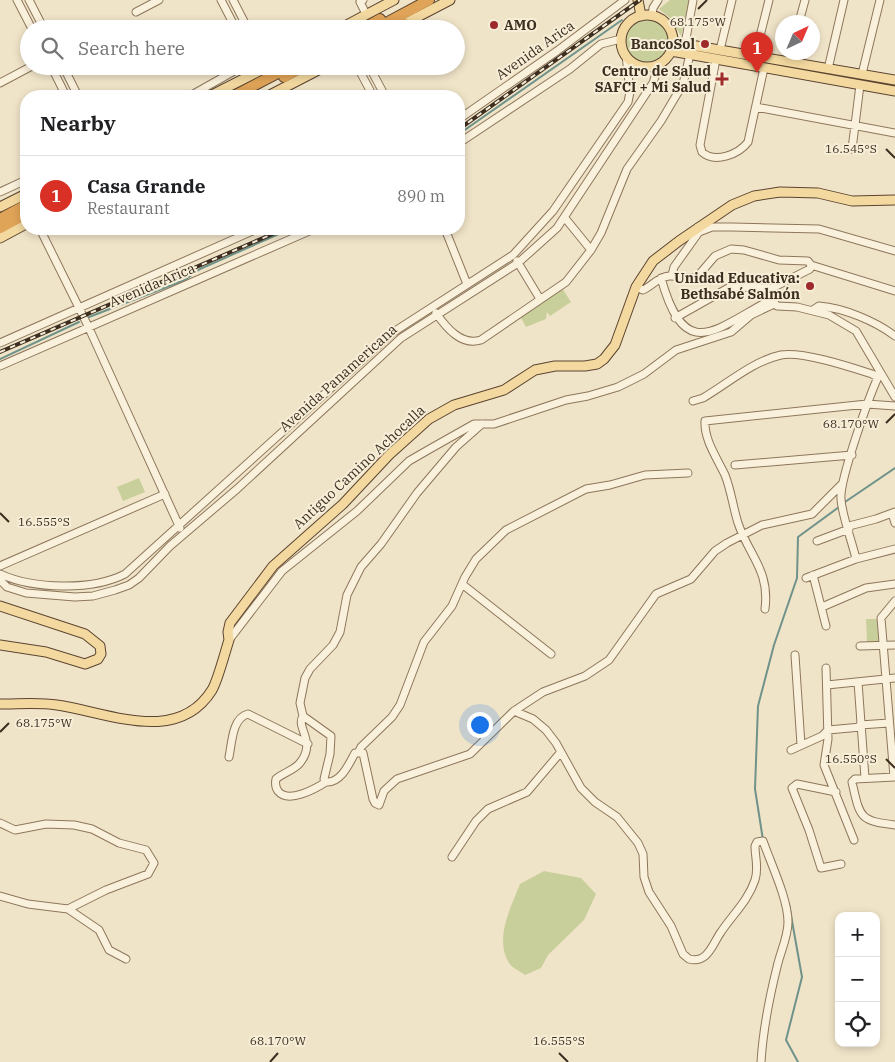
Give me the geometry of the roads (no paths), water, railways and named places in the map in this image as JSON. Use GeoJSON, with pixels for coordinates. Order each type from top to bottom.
{"type":"FeatureCollection","features":[{"type":"Feature","properties":{"kind":"highway"},"geometry":{"type":"LineString","coordinates":[[379,20],[416,0]]}},
{"type":"Feature","properties":{"kind":"highway"},"geometry":{"type":"LineString","coordinates":[[392,20],[430,0]]}},
{"type":"Feature","properties":{"kind":"highway"},"geometry":{"type":"LineString","coordinates":[[245,90],[274,75]]}},
{"type":"Feature","properties":{"kind":"highway"},"geometry":{"type":"LineString","coordinates":[[259,90],[288,75]]}},
{"type":"Feature","properties":{"kind":"highway"},"geometry":{"type":"LineString","coordinates":[[0,209],[20,209]]}},
{"type":"Feature","properties":{"kind":"highway"},"geometry":{"type":"LineString","coordinates":[[0,219],[20,211]]}},
{"type":"Feature","properties":{"kind":"highway"},"geometry":{"type":"LineString","coordinates":[[0,228],[20,212]]}},
{"type":"Feature","properties":{"kind":"main road"},"geometry":{"type":"LineString","coordinates":[[355,20],[394,0]]}},
{"type":"Feature","properties":{"kind":"main road"},"geometry":{"type":"LineString","coordinates":[[412,20],[450,0]]}},
{"type":"Feature","properties":{"kind":"main road"},"geometry":{"type":"LineString","coordinates":[[638,0],[641,16]]}},
{"type":"Feature","properties":{"kind":"main road"},"geometry":{"type":"LineString","coordinates":[[672,46],[668,24],[652,15],[641,16],[630,22],[622,38],[626,55],[640,66],[658,64],[672,46],[685,44],[755,56],[775,57]]}},
{"type":"Feature","properties":{"kind":"main road"},"geometry":{"type":"LineString","coordinates":[[672,46],[690,54],[895,91]]}},
{"type":"Feature","properties":{"kind":"main road"},"geometry":{"type":"LineString","coordinates":[[800,60],[828,69],[895,80]]}},
{"type":"Feature","properties":{"kind":"main road"},"geometry":{"type":"LineString","coordinates":[[220,90],[247,75]]}},
{"type":"Feature","properties":{"kind":"main road"},"geometry":{"type":"LineString","coordinates":[[280,90],[309,75]]}},
{"type":"Feature","properties":{"kind":"main road","name":"Antiguo Camino Achocalla"},"geometry":{"type":"LineString","coordinates":[[0,704],[58,705],[112,718],[141,722],[162,722],[178,718],[201,704],[214,688],[228,640],[230,623],[274,566],[343,504],[390,455],[429,419],[449,407],[504,390],[534,370],[555,366],[578,367],[597,364],[615,345],[636,287],[653,261],[738,202],[770,193],[818,193],[852,201],[895,200]]}},
{"type":"Feature","properties":{"kind":"main road"},"geometry":{"type":"LineString","coordinates":[[0,209],[20,197]]}},
{"type":"Feature","properties":{"kind":"main road"},"geometry":{"type":"LineString","coordinates":[[0,238],[20,227]]}},
{"type":"Feature","properties":{"kind":"main road"},"geometry":{"type":"LineString","coordinates":[[0,606],[12,612],[85,634],[100,646],[101,654],[98,659],[85,664],[46,652],[0,646]]}},
{"type":"Feature","properties":{"kind":"street"},"geometry":{"type":"LineString","coordinates":[[17,0],[27,20]]}},
{"type":"Feature","properties":{"kind":"street"},"geometry":{"type":"LineString","coordinates":[[29,0],[39,20]]}},
{"type":"Feature","properties":{"kind":"street"},"geometry":{"type":"LineString","coordinates":[[136,12],[159,0]]}},
{"type":"Feature","properties":{"kind":"street"},"geometry":{"type":"LineString","coordinates":[[221,0],[231,20]]}},
{"type":"Feature","properties":{"kind":"street"},"geometry":{"type":"LineString","coordinates":[[233,0],[243,20]]}},
{"type":"Feature","properties":{"kind":"street"},"geometry":{"type":"LineString","coordinates":[[363,0],[360,2],[366,14]]}},
{"type":"Feature","properties":{"kind":"street","name":"Avenida Arica"},"geometry":{"type":"LineString","coordinates":[[465,115],[557,51],[625,0]]}},
{"type":"Feature","properties":{"kind":"street"},"geometry":{"type":"LineString","coordinates":[[652,15],[653,8],[658,0]]}},
{"type":"Feature","properties":{"kind":"street"},"geometry":{"type":"LineString","coordinates":[[685,44],[692,0]]}},
{"type":"Feature","properties":{"kind":"street"},"geometry":{"type":"LineString","coordinates":[[720,50],[732,0]]}},
{"type":"Feature","properties":{"kind":"street"},"geometry":{"type":"LineString","coordinates":[[755,56],[769,0]]}},
{"type":"Feature","properties":{"kind":"street"},"geometry":{"type":"LineString","coordinates":[[801,15],[805,0]]}},
{"type":"Feature","properties":{"kind":"street"},"geometry":{"type":"LineString","coordinates":[[828,69],[844,0]]}},
{"type":"Feature","properties":{"kind":"street"},"geometry":{"type":"LineString","coordinates":[[862,74],[880,0]]}},
{"type":"Feature","properties":{"kind":"street"},"geometry":{"type":"LineString","coordinates":[[465,139],[570,69],[601,44],[622,38]]}},
{"type":"Feature","properties":{"kind":"street"},"geometry":{"type":"LineString","coordinates":[[432,307],[438,316],[463,341],[472,343],[481,340],[566,282],[602,234],[628,169],[661,122],[683,84],[690,54]]}},
{"type":"Feature","properties":{"kind":"street","name":"Avenida Panamericana"},"geometry":{"type":"LineString","coordinates":[[0,574],[24,582],[86,586],[125,574],[297,416],[395,331],[513,255],[554,211],[628,102],[630,92],[626,55]]}},
{"type":"Feature","properties":{"kind":"street"},"geometry":{"type":"LineString","coordinates":[[716,59],[700,145],[702,152],[707,156],[721,157],[742,148],[750,138],[764,68]]}},
{"type":"Feature","properties":{"kind":"street","name":"Avenida Panamericana"},"geometry":{"type":"LineString","coordinates":[[0,580],[8,587],[26,594],[93,596],[129,585],[401,338],[518,263],[565,218],[653,83],[658,64]]}},
{"type":"Feature","properties":{"kind":"street"},"geometry":{"type":"LineString","coordinates":[[0,83],[20,72]]}},
{"type":"Feature","properties":{"kind":"street"},"geometry":{"type":"LineString","coordinates":[[56,75],[63,90]]}},
{"type":"Feature","properties":{"kind":"street"},"geometry":{"type":"LineString","coordinates":[[68,75],[75,90]]}},
{"type":"Feature","properties":{"kind":"street"},"geometry":{"type":"LineString","coordinates":[[201,90],[227,75]]}},
{"type":"Feature","properties":{"kind":"street"},"geometry":{"type":"LineString","coordinates":[[362,75],[370,90]]}},
{"type":"Feature","properties":{"kind":"street"},"geometry":{"type":"LineString","coordinates":[[374,75],[382,90]]}},
{"type":"Feature","properties":{"kind":"street"},"geometry":{"type":"LineString","coordinates":[[852,149],[860,85]]}},
{"type":"Feature","properties":{"kind":"street"},"geometry":{"type":"LineString","coordinates":[[756,107],[895,133]]}},
{"type":"Feature","properties":{"kind":"street"},"geometry":{"type":"LineString","coordinates":[[0,192],[20,183]]}},
{"type":"Feature","properties":{"kind":"street"},"geometry":{"type":"LineString","coordinates":[[565,218],[591,250]]}},
{"type":"Feature","properties":{"kind":"street"},"geometry":{"type":"LineString","coordinates":[[672,275],[674,267],[699,229],[712,227],[819,229],[895,251]]}},
{"type":"Feature","properties":{"kind":"street"},"geometry":{"type":"LineString","coordinates":[[45,235],[183,536]]}},
{"type":"Feature","properties":{"kind":"street","name":"Avenida Arica"},"geometry":{"type":"LineString","coordinates":[[0,343],[236,235]]}},
{"type":"Feature","properties":{"kind":"street","name":"Avenida Arica"},"geometry":{"type":"LineString","coordinates":[[0,366],[300,235]]}},
{"type":"Feature","properties":{"kind":"street"},"geometry":{"type":"LineString","coordinates":[[447,235],[467,284]]}},
{"type":"Feature","properties":{"kind":"street"},"geometry":{"type":"LineString","coordinates":[[636,287],[643,290],[661,278],[672,275],[682,279],[697,277],[715,256],[731,249],[744,250],[779,260],[806,260],[811,265],[895,290]]}},
{"type":"Feature","properties":{"kind":"street"},"geometry":{"type":"LineString","coordinates":[[513,255],[540,299]]}},
{"type":"Feature","properties":{"kind":"street"},"geometry":{"type":"LineString","coordinates":[[675,318],[730,287],[772,288],[809,270],[811,265]]}},
{"type":"Feature","properties":{"kind":"street"},"geometry":{"type":"LineString","coordinates":[[661,278],[675,318],[686,329],[699,334],[738,320],[773,302],[813,310],[837,318],[856,331],[879,376],[895,397]]}},
{"type":"Feature","properties":{"kind":"street"},"geometry":{"type":"LineString","coordinates":[[772,288],[770,292],[773,302]]}},
{"type":"Feature","properties":{"kind":"street"},"geometry":{"type":"LineString","coordinates":[[228,640],[282,571],[358,511],[409,462],[474,424],[507,420],[566,400],[618,387],[644,374],[676,350],[731,332],[773,302]]}},
{"type":"Feature","properties":{"kind":"street"},"geometry":{"type":"LineString","coordinates":[[813,310],[819,306],[843,312],[877,325],[895,336]]}},
{"type":"Feature","properties":{"kind":"street"},"geometry":{"type":"LineString","coordinates":[[395,331],[401,338]]}},
{"type":"Feature","properties":{"kind":"street"},"geometry":{"type":"LineString","coordinates":[[693,401],[703,398],[760,364],[781,355],[811,357],[879,376]]}},
{"type":"Feature","properties":{"kind":"street"},"geometry":{"type":"LineString","coordinates":[[359,362],[367,370]]}},
{"type":"Feature","properties":{"kind":"street"},"geometry":{"type":"LineString","coordinates":[[856,559],[840,498],[842,484],[879,376]]}},
{"type":"Feature","properties":{"kind":"street"},"geometry":{"type":"LineString","coordinates":[[327,390],[335,399]]}},
{"type":"Feature","properties":{"kind":"street"},"geometry":{"type":"LineString","coordinates":[[766,608],[768,592],[765,576],[739,525],[726,477],[704,431],[705,421],[868,404],[895,406]]}},
{"type":"Feature","properties":{"kind":"street"},"geometry":{"type":"LineString","coordinates":[[297,416],[305,425]]}},
{"type":"Feature","properties":{"kind":"street"},"geometry":{"type":"LineString","coordinates":[[482,424],[456,448],[417,493],[381,544],[361,567],[347,595],[340,632],[332,645],[310,669],[305,678],[300,704],[303,716],[302,727],[308,744],[298,764],[276,779],[276,789],[280,793],[290,796],[307,792],[326,782],[331,783],[339,777],[355,753],[392,717],[400,705],[424,642],[452,606],[476,559],[506,530],[571,495],[586,489],[610,485],[646,475],[688,473]]}},
{"type":"Feature","properties":{"kind":"street"},"geometry":{"type":"LineString","coordinates":[[270,441],[278,450]]}},
{"type":"Feature","properties":{"kind":"street"},"geometry":{"type":"LineString","coordinates":[[735,465],[852,455]]}},
{"type":"Feature","properties":{"kind":"street"},"geometry":{"type":"LineString","coordinates":[[228,480],[236,489]]}},
{"type":"Feature","properties":{"kind":"street"},"geometry":{"type":"LineString","coordinates":[[359,751],[363,752],[365,758],[374,803],[379,805],[384,791],[397,778],[470,754],[514,711],[542,692],[585,676],[609,660],[656,594],[691,580],[715,552],[762,525],[812,514],[842,484]]}},
{"type":"Feature","properties":{"kind":"street"},"geometry":{"type":"LineString","coordinates":[[0,566],[165,494]]}},
{"type":"Feature","properties":{"kind":"street"},"geometry":{"type":"LineString","coordinates":[[817,541],[849,527],[894,512],[895,523]]}},
{"type":"Feature","properties":{"kind":"street"},"geometry":{"type":"LineString","coordinates":[[826,626],[822,607],[810,577],[856,559],[895,550]]}},
{"type":"Feature","properties":{"kind":"street"},"geometry":{"type":"LineString","coordinates":[[462,584],[551,654]]}},
{"type":"Feature","properties":{"kind":"street"},"geometry":{"type":"LineString","coordinates":[[822,607],[866,588],[895,584]]}},
{"type":"Feature","properties":{"kind":"street"},"geometry":{"type":"LineString","coordinates":[[895,602],[881,618],[892,712],[889,723],[893,744],[894,777],[855,779],[852,782],[862,815],[870,822],[895,825]]}},
{"type":"Feature","properties":{"kind":"street"},"geometry":{"type":"LineString","coordinates":[[860,646],[895,644]]}},
{"type":"Feature","properties":{"kind":"street"},"geometry":{"type":"LineString","coordinates":[[795,655],[801,745]]}},
{"type":"Feature","properties":{"kind":"street"},"geometry":{"type":"LineString","coordinates":[[826,668],[828,730],[824,765],[854,840]]}},
{"type":"Feature","properties":{"kind":"street"},"geometry":{"type":"LineString","coordinates":[[827,685],[895,678]]}},
{"type":"Feature","properties":{"kind":"street"},"geometry":{"type":"LineString","coordinates":[[858,682],[865,778]]}},
{"type":"Feature","properties":{"kind":"street"},"geometry":{"type":"LineString","coordinates":[[514,711],[540,724],[556,743],[581,788],[595,802],[617,817],[641,848],[644,877],[649,892],[671,926],[683,954],[689,959],[701,959],[714,948],[720,933],[744,904],[757,873],[755,846],[757,842],[763,841],[780,889],[788,923],[773,982],[769,1011],[764,1024],[761,1062]]}},
{"type":"Feature","properties":{"kind":"street"},"geometry":{"type":"LineString","coordinates":[[229,757],[237,722],[242,715],[248,714],[308,744]]}},
{"type":"Feature","properties":{"kind":"street"},"geometry":{"type":"LineString","coordinates":[[303,716],[331,736],[330,754],[324,774],[326,782]]}},
{"type":"Feature","properties":{"kind":"street"},"geometry":{"type":"LineString","coordinates":[[791,750],[822,736],[828,730],[889,723]]}},
{"type":"Feature","properties":{"kind":"street"},"geometry":{"type":"LineString","coordinates":[[452,857],[476,821],[488,809],[527,792],[560,752]]}},
{"type":"Feature","properties":{"kind":"street"},"geometry":{"type":"LineString","coordinates":[[836,792],[797,784],[792,789],[810,830],[821,868],[841,864]]}},
{"type":"Feature","properties":{"kind":"street"},"geometry":{"type":"LineString","coordinates":[[0,823],[15,830],[55,823],[92,829],[119,843],[146,850],[152,857],[154,863],[148,874],[106,890],[68,909]]}},
{"type":"Feature","properties":{"kind":"street"},"geometry":{"type":"LineString","coordinates":[[0,896],[28,904],[68,909],[99,930],[108,950],[126,959]]}},
{"type":"Feature","properties":{"kind":"waterway"},"geometry":{"type":"LineString","coordinates":[[465,130],[622,20]]}},
{"type":"Feature","properties":{"kind":"waterway"},"geometry":{"type":"LineString","coordinates":[[89,317],[185,280],[200,269],[276,235]]}},
{"type":"Feature","properties":{"kind":"waterway"},"geometry":{"type":"LineString","coordinates":[[0,359],[79,322]]}},
{"type":"Feature","properties":{"kind":"waterway"},"geometry":{"type":"LineString","coordinates":[[845,502],[895,468]]}},
{"type":"Feature","properties":{"kind":"waterway"},"geometry":{"type":"LineString","coordinates":[[763,840],[755,789],[758,706],[774,645],[797,578],[798,537],[839,507]]}},
{"type":"Feature","properties":{"kind":"waterway"},"geometry":{"type":"LineString","coordinates":[[789,904],[802,977],[786,1040],[798,1062]]}},
{"type":"Feature","properties":{"kind":"railway"},"geometry":{"type":"LineString","coordinates":[[465,125],[640,0]]}},
{"type":"Feature","properties":{"kind":"railway"},"geometry":{"type":"LineString","coordinates":[[0,352],[270,235]]}},
{"type":"Feature","properties":{"kind":"place","name":"AMO"},"geometry":{"type":"Point","coordinates":[494,25]}},
{"type":"Feature","properties":{"kind":"place","name":"BancoSol"},"geometry":{"type":"Point","coordinates":[705,44]}},
{"type":"Feature","properties":{"kind":"place","name":"Casa Grande"},"geometry":{"type":"Point","coordinates":[757,73]}},
{"type":"Feature","properties":{"kind":"place","name":"Centro de Salud SAFCI + Mi Salud"},"geometry":{"type":"Point","coordinates":[722,79]}},
{"type":"Feature","properties":{"kind":"place","name":"Unidad Educativa: Bethsabé Salmón"},"geometry":{"type":"Point","coordinates":[810,286]}}]}
